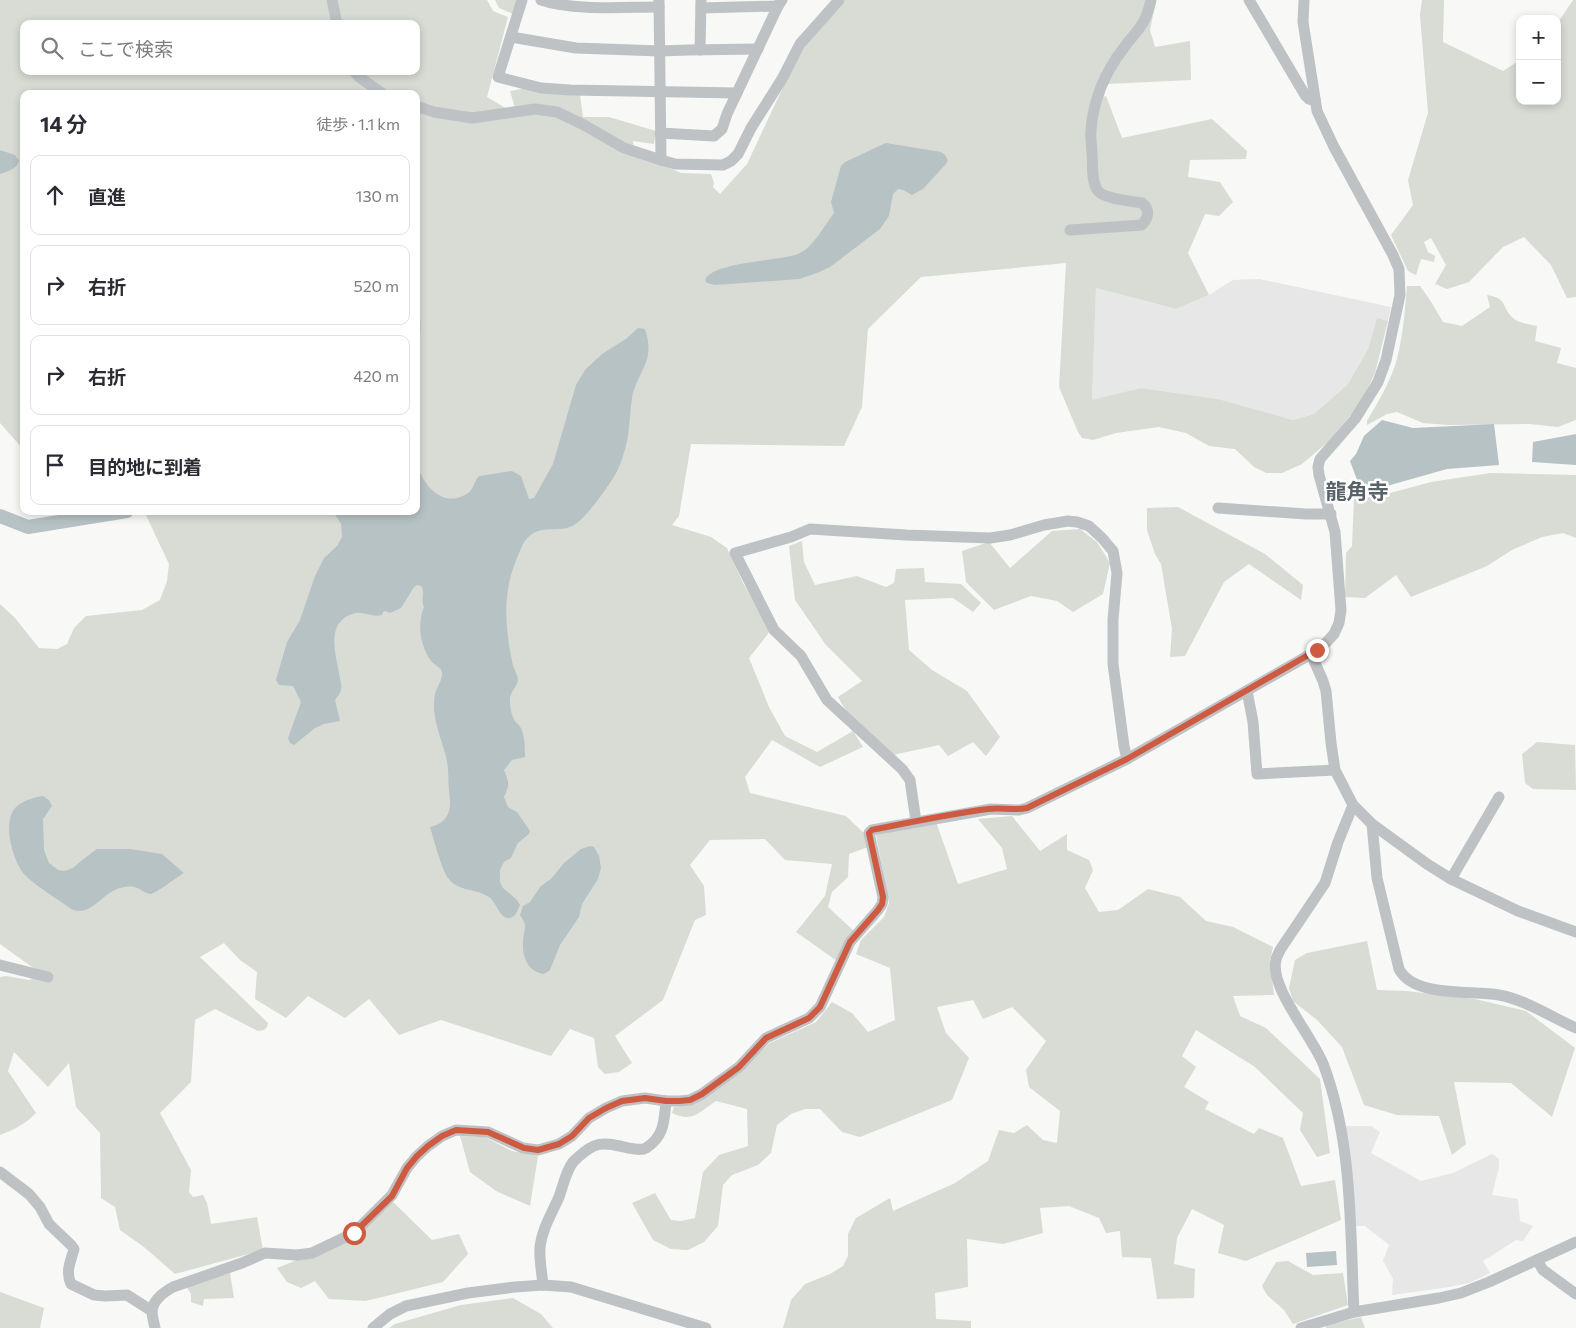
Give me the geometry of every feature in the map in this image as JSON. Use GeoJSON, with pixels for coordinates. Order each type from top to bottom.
{"type":"FeatureCollection","features":[{"type":"Feature","properties":{"kind":"street"},"geometry":{"type":"LineString","coordinates":[[332,0],[336,20]]}},
{"type":"Feature","properties":{"kind":"street"},"geometry":{"type":"LineString","coordinates":[[522,0],[498,77],[540,88],[737,93]]}},
{"type":"Feature","properties":{"kind":"street"},"geometry":{"type":"LineString","coordinates":[[541,0],[552,4],[584,6],[659,4],[660,160]]}},
{"type":"Feature","properties":{"kind":"street"},"geometry":{"type":"LineString","coordinates":[[420,107],[434,112],[472,118],[535,109],[557,112],[624,148],[660,160],[675,164],[723,165],[731,161],[738,154],[751,128],[782,79],[800,44],[839,0]]}},
{"type":"Feature","properties":{"kind":"street"},"geometry":{"type":"LineString","coordinates":[[1070,230],[1142,225],[1146,220],[1147,206],[1142,202],[1104,196],[1098,191],[1094,182],[1091,130],[1104,77],[1122,49],[1142,27],[1147,17],[1151,0]]}},
{"type":"Feature","properties":{"kind":"street"},"geometry":{"type":"LineString","coordinates":[[1249,0],[1305,95],[1309,99],[1315,100]]}},
{"type":"Feature","properties":{"kind":"street"},"geometry":{"type":"LineString","coordinates":[[155,1328],[152,1311],[156,1301],[164,1292],[173,1287],[242,1264],[265,1254],[297,1255],[312,1253],[354,1233],[392,1196],[407,1168],[417,1156],[435,1141],[456,1130],[488,1132],[524,1148],[538,1150],[559,1144],[572,1136],[589,1118],[622,1101],[645,1098],[666,1101],[690,1100],[702,1094],[739,1067],[766,1038],[809,1018],[820,1007],[850,942],[882,904],[883,897],[869,833],[872,830],[991,809],[1019,810],[1027,808],[1127,759],[1247,691],[1322,647],[1334,634],[1340,623],[1341,610],[1338,561],[1335,532],[1318,475],[1318,467],[1320,459],[1355,419],[1378,382],[1386,360],[1397,312],[1400,281],[1399,269],[1394,255],[1326,131],[1318,111],[1303,22],[1304,0]]}},
{"type":"Feature","properties":{"kind":"street"},"geometry":{"type":"LineString","coordinates":[[660,133],[714,136],[722,130],[727,114],[780,3],[701,4],[700,50]]}},
{"type":"Feature","properties":{"kind":"street"},"geometry":{"type":"LineString","coordinates":[[511,37],[576,48],[660,52],[758,49]]}},
{"type":"Feature","properties":{"kind":"street"},"geometry":{"type":"LineString","coordinates":[[357,75],[377,90]]}},
{"type":"Feature","properties":{"kind":"street"},"geometry":{"type":"LineString","coordinates":[[1218,508],[1331,514]]}},
{"type":"Feature","properties":{"kind":"street"},"geometry":{"type":"LineString","coordinates":[[916,821],[910,780],[902,769],[827,700],[801,656],[774,630],[734,553],[810,529],[897,535],[990,538],[1068,521],[1089,526],[1113,551],[1117,574],[1112,620],[1113,664],[1127,759]]}},
{"type":"Feature","properties":{"kind":"street"},"geometry":{"type":"LineString","coordinates":[[1311,654],[1326,691],[1336,770],[1353,805],[1372,824],[1451,879],[1518,911],[1576,932]]}},
{"type":"Feature","properties":{"kind":"street"},"geometry":{"type":"LineString","coordinates":[[1247,691],[1253,722],[1257,774],[1336,770]]}},
{"type":"Feature","properties":{"kind":"street"},"geometry":{"type":"LineString","coordinates":[[1451,879],[1499,797]]}},
{"type":"Feature","properties":{"kind":"street"},"geometry":{"type":"LineString","coordinates":[[1353,805],[1338,842],[1326,882],[1280,950],[1275,962],[1282,995],[1313,1042],[1324,1064],[1337,1105],[1349,1189],[1354,1312]]}},
{"type":"Feature","properties":{"kind":"street"},"geometry":{"type":"LineString","coordinates":[[1372,824],[1378,878],[1402,975],[1423,987],[1509,997],[1576,1028]]}},
{"type":"Feature","properties":{"kind":"street"},"geometry":{"type":"LineString","coordinates":[[0,965],[48,977]]}},
{"type":"Feature","properties":{"kind":"street"},"geometry":{"type":"LineString","coordinates":[[543,1285],[540,1247],[548,1220],[572,1164],[581,1154],[594,1146],[608,1143],[644,1150],[662,1131],[666,1101]]}},
{"type":"Feature","properties":{"kind":"street"},"geometry":{"type":"LineString","coordinates":[[0,1172],[29,1194],[40,1207],[49,1224],[74,1249],[69,1265],[68,1276],[70,1284],[94,1295],[127,1296],[152,1311]]}},
{"type":"Feature","properties":{"kind":"street"},"geometry":{"type":"LineString","coordinates":[[1301,1328],[1354,1312],[1461,1293],[1576,1242]]}},
{"type":"Feature","properties":{"kind":"street"},"geometry":{"type":"LineString","coordinates":[[1537,1260],[1543,1270],[1576,1294]]}},
{"type":"Feature","properties":{"kind":"street"},"geometry":{"type":"LineString","coordinates":[[374,1328],[390,1314],[406,1306],[468,1292],[543,1285],[571,1287],[706,1328]]}},
{"type":"Feature","properties":{"kind":"shaded area"},"geometry":{"type":"Polygon","coordinates":[[[0,0],[487,0],[493,11],[508,17],[487,97],[517,115],[510,91],[527,88],[580,95],[583,117],[609,117],[656,131],[654,144],[633,141],[634,153],[681,173],[711,174],[714,183],[713,187],[720,194],[747,164],[786,81],[806,45],[845,0],[1156,0],[1150,30],[1155,47],[1190,41],[1191,80],[1107,84],[1103,97],[1106,96],[1122,138],[1212,119],[1247,151],[1246,159],[1190,160],[1188,177],[1220,182],[1233,202],[1219,216],[1205,214],[1188,253],[1209,295],[1176,309],[1096,288],[1092,400],[1141,388],[1218,399],[1293,420],[1314,414],[1348,384],[1368,349],[1377,318],[1388,321],[1375,373],[1360,404],[1328,442],[1302,464],[1282,473],[1266,473],[1254,467],[1235,449],[1209,446],[1186,433],[1159,427],[1116,433],[1093,440],[1082,438],[1059,387],[1066,263],[921,277],[868,329],[862,407],[844,446],[691,444],[679,516],[672,525],[711,537],[727,548],[743,583],[771,630],[749,658],[769,707],[785,736],[817,752],[853,731],[863,747],[820,767],[772,740],[745,777],[750,793],[846,816],[870,839],[868,847],[849,854],[848,877],[832,892],[828,907],[855,932],[837,961],[796,932],[825,896],[832,864],[785,860],[765,839],[710,840],[690,865],[704,886],[706,915],[695,920],[663,1000],[615,1036],[632,1063],[619,1072],[605,1074],[598,1067],[594,1038],[570,1029],[551,1056],[441,1020],[399,1035],[369,999],[345,1018],[308,996],[286,1018],[255,999],[257,972],[240,960],[224,943],[200,957],[268,1023],[267,1027],[264,1030],[258,1031],[215,1009],[195,1020],[191,1082],[160,1113],[191,1170],[189,1192],[193,1197],[203,1195],[207,1203],[211,1224],[257,1217],[263,1250],[175,1274],[144,1247],[120,1230],[115,1207],[101,1198],[100,1133],[76,1107],[69,1063],[48,1087],[14,1052],[8,1071],[36,1113],[19,1126],[0,1135],[0,977],[6,976],[29,980],[43,975],[0,944],[0,604],[15,618],[39,648],[57,649],[67,644],[74,628],[86,616],[142,610],[160,600],[167,581],[169,564],[146,515],[420,515],[420,90],[20,90],[20,446],[0,423],[0,0]]]}},
{"type":"Feature","properties":{"kind":"shaded area"},"geometry":{"type":"Polygon","coordinates":[[[495,0],[518,0],[513,14],[499,8],[495,0]]]}},
{"type":"Feature","properties":{"kind":"shaded area"},"geometry":{"type":"Polygon","coordinates":[[[1422,0],[1444,0],[1443,42],[1503,71],[1516,63],[1516,105],[1561,105],[1561,18],[1573,0],[1576,0],[1576,297],[1567,298],[1551,265],[1524,237],[1503,247],[1469,282],[1447,289],[1435,284],[1446,265],[1431,238],[1424,242],[1428,252],[1435,256],[1434,262],[1421,259],[1416,275],[1408,271],[1391,235],[1413,205],[1408,180],[1428,113],[1420,15],[1422,0]]]}},
{"type":"Feature","properties":{"kind":"shaded area"},"geometry":{"type":"Polygon","coordinates":[[[886,143],[941,152],[948,160],[923,189],[912,195],[898,189],[893,194],[889,216],[880,229],[830,267],[799,279],[715,285],[707,283],[705,280],[710,274],[720,269],[789,256],[803,251],[813,242],[834,213],[831,202],[841,166],[845,162],[886,143]]]}},
{"type":"Feature","properties":{"kind":"shaded area"},"geometry":{"type":"Polygon","coordinates":[[[0,150],[15,155],[19,161],[14,168],[0,174],[0,150]]]}},
{"type":"Feature","properties":{"kind":"shaded area"},"geometry":{"type":"Polygon","coordinates":[[[1259,279],[1391,307],[1388,321],[1377,318],[1368,349],[1348,384],[1314,414],[1293,420],[1218,399],[1141,388],[1092,401],[1096,288],[1176,309],[1209,295],[1233,280],[1259,279]]]}},
{"type":"Feature","properties":{"kind":"shaded area"},"geometry":{"type":"Polygon","coordinates":[[[1407,286],[1420,286],[1443,322],[1462,326],[1490,307],[1487,295],[1498,298],[1515,320],[1537,326],[1535,341],[1561,348],[1557,363],[1576,368],[1576,420],[1558,427],[1530,424],[1448,425],[1423,423],[1397,412],[1387,414],[1367,425],[1367,421],[1388,383],[1397,359],[1405,314],[1407,286]]]}},
{"type":"Feature","properties":{"kind":"shaded area"},"geometry":{"type":"Polygon","coordinates":[[[638,328],[645,329],[648,350],[645,365],[632,398],[627,440],[615,474],[593,506],[577,523],[562,529],[539,531],[532,534],[526,540],[515,564],[508,588],[507,624],[510,651],[518,680],[510,698],[510,705],[511,712],[522,731],[525,757],[512,760],[504,770],[508,784],[504,797],[508,807],[517,812],[530,831],[518,843],[511,858],[504,862],[500,870],[500,882],[503,888],[520,905],[515,915],[508,918],[500,913],[489,897],[457,886],[448,878],[440,861],[430,827],[445,819],[450,808],[450,800],[447,761],[434,709],[435,694],[442,672],[427,655],[422,642],[420,627],[424,607],[421,586],[417,585],[414,587],[401,608],[390,613],[385,611],[382,615],[378,616],[360,613],[352,614],[343,619],[338,625],[334,642],[341,687],[340,693],[335,700],[340,721],[324,724],[315,728],[294,745],[290,743],[288,738],[301,702],[293,686],[279,685],[276,680],[287,642],[300,620],[315,576],[324,558],[337,546],[342,537],[341,524],[335,515],[420,515],[420,472],[432,490],[438,495],[452,499],[468,493],[479,476],[512,471],[521,476],[529,499],[534,498],[553,464],[576,385],[585,370],[602,354],[626,339],[638,328]]]}},
{"type":"Feature","properties":{"kind":"shaded area"},"geometry":{"type":"Polygon","coordinates":[[[1382,420],[1413,428],[1494,424],[1499,465],[1447,469],[1362,493],[1350,461],[1356,454],[1364,436],[1382,420]]]}},
{"type":"Feature","properties":{"kind":"shaded area"},"geometry":{"type":"Polygon","coordinates":[[[1576,434],[1576,465],[1532,462],[1533,442],[1576,434]]]}},
{"type":"Feature","properties":{"kind":"shaded area"},"geometry":{"type":"Polygon","coordinates":[[[1490,473],[1576,475],[1576,538],[1563,533],[1542,537],[1512,550],[1487,566],[1411,597],[1396,575],[1365,598],[1345,597],[1346,553],[1352,546],[1354,498],[1383,495],[1431,482],[1490,473]]]}},
{"type":"Feature","properties":{"kind":"shaded area"},"geometry":{"type":"Polygon","coordinates":[[[1178,507],[1265,554],[1303,585],[1301,600],[1249,564],[1224,582],[1185,656],[1170,657],[1172,629],[1161,564],[1155,554],[1147,530],[1147,508],[1178,507]]]}},
{"type":"Feature","properties":{"kind":"shaded area"},"geometry":{"type":"Polygon","coordinates":[[[1080,529],[1097,542],[1110,563],[1103,594],[1073,612],[1057,601],[1031,596],[994,610],[966,582],[962,551],[989,542],[1010,568],[1052,531],[1080,529]]]}},
{"type":"Feature","properties":{"kind":"shaded area"},"geometry":{"type":"Polygon","coordinates":[[[802,541],[804,562],[815,585],[857,576],[886,587],[894,583],[896,569],[924,568],[925,582],[961,584],[981,603],[973,612],[953,598],[905,600],[909,650],[932,670],[967,691],[1000,737],[986,756],[973,742],[948,756],[939,745],[893,755],[846,711],[838,697],[862,681],[826,645],[795,600],[789,546],[802,541]]]}},
{"type":"Feature","properties":{"kind":"shaded area"},"geometry":{"type":"Polygon","coordinates":[[[1537,742],[1575,745],[1576,790],[1533,789],[1525,783],[1522,754],[1537,742]]]}},
{"type":"Feature","properties":{"kind":"shaded area"},"geometry":{"type":"Polygon","coordinates":[[[43,796],[49,800],[52,806],[43,819],[44,850],[49,863],[58,870],[65,871],[73,868],[97,849],[130,849],[162,854],[184,873],[151,894],[134,887],[123,887],[109,893],[89,908],[78,911],[71,909],[24,874],[16,860],[10,842],[9,823],[15,808],[28,800],[43,796]]]}},
{"type":"Feature","properties":{"kind":"shaded area"},"geometry":{"type":"Polygon","coordinates":[[[1012,816],[1040,851],[1067,834],[1067,850],[1089,860],[1093,870],[1085,888],[1099,912],[1118,910],[1148,889],[1180,897],[1206,921],[1233,927],[1273,947],[1270,961],[1274,995],[1233,996],[1240,1016],[1266,1028],[1320,1079],[1330,1153],[1317,1157],[1300,1130],[1303,1113],[1255,1067],[1196,1030],[1182,1056],[1196,1067],[1184,1087],[1209,1102],[1205,1109],[1254,1134],[1259,1128],[1283,1138],[1301,1186],[1335,1180],[1341,1220],[1246,1261],[1218,1253],[1224,1225],[1192,1209],[1177,1238],[1174,1264],[1195,1269],[1194,1298],[1157,1299],[1151,1258],[1122,1257],[1120,1231],[1106,1233],[1099,1218],[1069,1206],[1040,1208],[1043,1233],[1003,1244],[967,1239],[968,1287],[935,1293],[936,1319],[971,1321],[971,1328],[783,1328],[791,1300],[805,1284],[830,1274],[843,1266],[848,1256],[848,1234],[856,1218],[890,1198],[893,1211],[955,1183],[988,1161],[999,1130],[1014,1133],[1027,1125],[1043,1140],[1057,1143],[1060,1111],[1029,1087],[1026,1070],[1046,1041],[1012,1007],[983,1019],[973,1000],[937,1007],[946,1033],[969,1058],[952,1100],[860,1137],[842,1132],[820,1109],[805,1109],[791,1114],[777,1125],[771,1153],[758,1165],[732,1175],[723,1185],[718,1226],[704,1242],[688,1250],[671,1249],[653,1240],[632,1203],[655,1193],[671,1220],[681,1221],[695,1218],[703,1172],[719,1155],[748,1146],[747,1109],[716,1101],[696,1115],[685,1117],[672,1113],[674,1107],[695,1104],[722,1086],[770,1043],[816,1022],[832,1002],[852,1013],[868,1032],[895,1020],[890,968],[856,954],[861,940],[884,917],[889,903],[876,835],[936,822],[958,884],[1007,869],[1002,848],[978,819],[1012,816]]]}},
{"type":"Feature","properties":{"kind":"shaded area"},"geometry":{"type":"Polygon","coordinates":[[[590,846],[594,847],[599,856],[601,868],[598,879],[582,904],[579,917],[560,945],[550,970],[544,974],[538,973],[530,967],[525,958],[523,942],[525,925],[520,915],[523,906],[530,902],[541,886],[551,879],[564,863],[581,849],[590,846]]]}},
{"type":"Feature","properties":{"kind":"shaded area"},"geometry":{"type":"Polygon","coordinates":[[[1367,941],[1377,990],[1407,991],[1475,999],[1526,1011],[1575,1048],[1552,1117],[1511,1083],[1454,1082],[1466,1144],[1452,1155],[1439,1116],[1397,1115],[1364,1105],[1342,1047],[1317,1020],[1293,1001],[1289,988],[1295,960],[1307,953],[1367,941]]]}},
{"type":"Feature","properties":{"kind":"shaded area"},"geometry":{"type":"Polygon","coordinates":[[[1344,1126],[1371,1126],[1380,1132],[1371,1153],[1421,1181],[1453,1173],[1492,1154],[1499,1159],[1499,1167],[1492,1195],[1518,1199],[1520,1221],[1533,1226],[1523,1241],[1516,1240],[1483,1261],[1490,1273],[1469,1283],[1392,1295],[1393,1279],[1383,1261],[1389,1245],[1365,1226],[1353,1226],[1344,1126]]]}},
{"type":"Feature","properties":{"kind":"shaded area"},"geometry":{"type":"Polygon","coordinates":[[[460,1136],[485,1137],[512,1151],[538,1156],[530,1206],[496,1191],[470,1172],[460,1136]]]}},
{"type":"Feature","properties":{"kind":"shaded area"},"geometry":{"type":"Polygon","coordinates":[[[393,1202],[432,1240],[459,1234],[468,1254],[443,1282],[366,1301],[329,1299],[315,1281],[301,1288],[287,1282],[277,1268],[297,1260],[314,1257],[393,1202]]]}},
{"type":"Feature","properties":{"kind":"shaded area"},"geometry":{"type":"Polygon","coordinates":[[[1336,1251],[1337,1265],[1307,1267],[1306,1253],[1336,1251]]]}},
{"type":"Feature","properties":{"kind":"shaded area"},"geometry":{"type":"Polygon","coordinates":[[[1288,1261],[1313,1275],[1343,1273],[1348,1305],[1293,1324],[1284,1310],[1267,1295],[1262,1286],[1276,1262],[1288,1261]]]}},
{"type":"Feature","properties":{"kind":"shaded area"},"geometry":{"type":"Polygon","coordinates":[[[230,1273],[234,1298],[204,1299],[203,1306],[191,1302],[191,1294],[186,1286],[230,1273]]]}},
{"type":"Feature","properties":{"kind":"shaded area"},"geometry":{"type":"Polygon","coordinates":[[[0,1292],[44,1308],[40,1328],[0,1328],[0,1292]]]}},
{"type":"Feature","properties":{"kind":"shaded area"},"geometry":{"type":"Polygon","coordinates":[[[513,1298],[541,1314],[553,1328],[389,1328],[395,1324],[461,1305],[513,1298]]]}},
{"type":"Feature","properties":{"kind":"shaded area"},"geometry":{"type":"Polygon","coordinates":[[[1361,1317],[1365,1328],[1326,1328],[1326,1325],[1361,1317]]]}},
{"type":"Feature","properties":{"kind":"waterway"},"geometry":{"type":"LineString","coordinates":[[0,516],[28,527],[102,515]]}},
{"type":"Feature","properties":{"kind":"district","name":"龍角寺"},"geometry":{"type":"Point","coordinates":[1357,492]}},
{"type":"Feature","properties":{"kind":"route"},"geometry":{"type":"LineString","coordinates":[[354,1233],[392,1196],[407,1168],[417,1156],[442,1136],[456,1130],[488,1132],[524,1148],[538,1150],[559,1144],[572,1136],[589,1118],[622,1101],[645,1098],[679,1101],[690,1100],[702,1094],[739,1067],[766,1038],[809,1018],[820,1007],[850,942],[882,904],[883,897],[869,833],[872,830],[991,809],[1019,810],[1027,808],[1127,759],[1317,650]]}}]}
